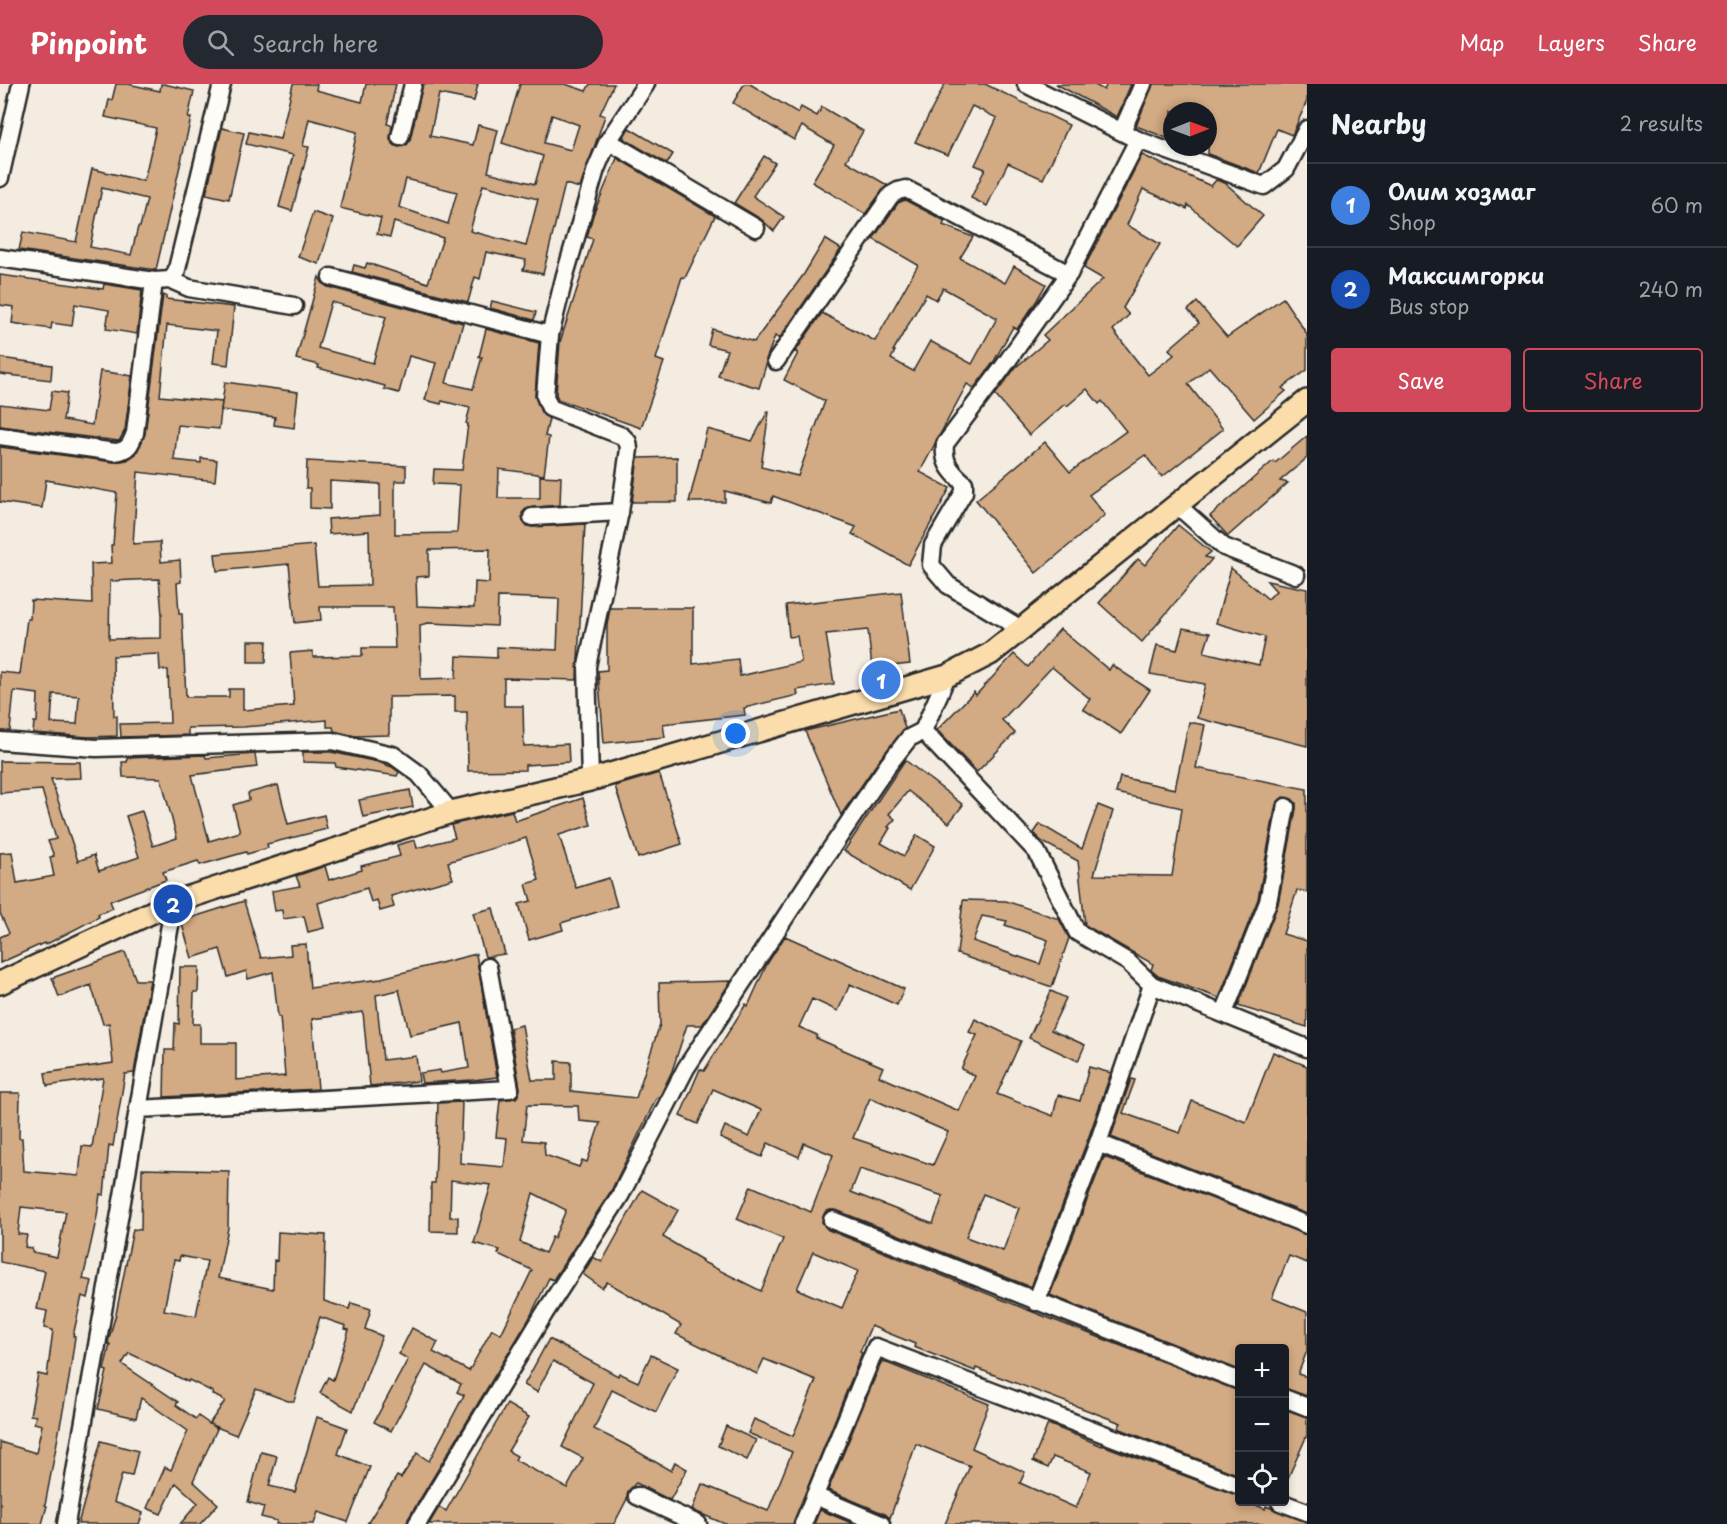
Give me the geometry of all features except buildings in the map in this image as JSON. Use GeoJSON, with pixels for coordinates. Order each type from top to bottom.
{"type":"FeatureCollection","features":[{"type":"Feature","properties":{"kind":"main road"},"geometry":{"type":"LineString","coordinates":[[0,983],[174,902],[451,812],[590,780],[947,675],[990,654],[1307,401]]}},
{"type":"Feature","properties":{"kind":"street"},"geometry":{"type":"LineString","coordinates":[[0,178],[21,84]]}},
{"type":"Feature","properties":{"kind":"street"},"geometry":{"type":"LineString","coordinates":[[0,436],[115,452],[121,452],[130,447],[135,433],[163,281],[176,273],[222,84]]}},
{"type":"Feature","properties":{"kind":"street"},"geometry":{"type":"LineString","coordinates":[[400,136],[413,84]]}},
{"type":"Feature","properties":{"kind":"street"},"geometry":{"type":"LineString","coordinates":[[590,780],[588,666],[620,512],[629,449],[628,442],[622,436],[550,408],[545,396],[550,335],[596,169],[608,141],[646,84]]}},
{"type":"Feature","properties":{"kind":"street"},"geometry":{"type":"LineString","coordinates":[[1026,84],[1138,141],[1264,186],[1286,169],[1307,129]]}},
{"type":"Feature","properties":{"kind":"street"},"geometry":{"type":"LineString","coordinates":[[1122,131],[1143,84]]}},
{"type":"Feature","properties":{"kind":"street"},"geometry":{"type":"LineString","coordinates":[[608,141],[756,228]]}},
{"type":"Feature","properties":{"kind":"street"},"geometry":{"type":"LineString","coordinates":[[1021,629],[948,585],[931,565],[933,545],[964,492],[964,483],[951,473],[943,457],[945,444],[1069,274],[1138,141]]}},
{"type":"Feature","properties":{"kind":"street"},"geometry":{"type":"LineString","coordinates":[[776,361],[891,195],[898,191],[906,189],[1069,274]]}},
{"type":"Feature","properties":{"kind":"street"},"geometry":{"type":"LineString","coordinates":[[0,258],[163,281],[189,288],[294,306]]}},
{"type":"Feature","properties":{"kind":"street"},"geometry":{"type":"LineString","coordinates":[[331,277],[550,335]]}},
{"type":"Feature","properties":{"kind":"street"},"geometry":{"type":"LineString","coordinates":[[1177,505],[1224,547],[1296,575]]}},
{"type":"Feature","properties":{"kind":"street"},"geometry":{"type":"LineString","coordinates":[[532,517],[620,512]]}},
{"type":"Feature","properties":{"kind":"street"},"geometry":{"type":"LineString","coordinates":[[417,1524],[544,1314],[620,1196],[686,1068],[888,765],[909,738],[923,731],[947,675]]}},
{"type":"Feature","properties":{"kind":"street"},"geometry":{"type":"LineString","coordinates":[[923,731],[1037,852],[1077,932],[1128,962],[1152,985],[1224,1012],[1307,1048]]}},
{"type":"Feature","properties":{"kind":"street"},"geometry":{"type":"LineString","coordinates":[[0,741],[96,748],[332,741],[393,755],[419,774],[451,812]]}},
{"type":"Feature","properties":{"kind":"street"},"geometry":{"type":"LineString","coordinates":[[1224,1012],[1268,902],[1286,807]]}},
{"type":"Feature","properties":{"kind":"street"},"geometry":{"type":"LineString","coordinates":[[66,1524],[174,902]]}},
{"type":"Feature","properties":{"kind":"street"},"geometry":{"type":"LineString","coordinates":[[138,1109],[510,1089],[488,967]]}},
{"type":"Feature","properties":{"kind":"street"},"geometry":{"type":"LineString","coordinates":[[1036,1302],[1098,1143],[1152,985]]}},
{"type":"Feature","properties":{"kind":"street"},"geometry":{"type":"LineString","coordinates":[[1098,1143],[1307,1225]]}},
{"type":"Feature","properties":{"kind":"street"},"geometry":{"type":"LineString","coordinates":[[832,1220],[1235,1379]]}},
{"type":"Feature","properties":{"kind":"street"},"geometry":{"type":"LineString","coordinates":[[803,1524],[876,1347],[1235,1484]]}},
{"type":"Feature","properties":{"kind":"street"},"geometry":{"type":"LineString","coordinates":[[1289,1400],[1307,1407]]}},
{"type":"Feature","properties":{"kind":"street"},"geometry":{"type":"LineString","coordinates":[[637,1496],[698,1524]]}},
{"type":"Feature","properties":{"kind":"street"},"geometry":{"type":"LineString","coordinates":[[815,1496],[881,1524]]}},
{"type":"Feature","properties":{"kind":"street"},"geometry":{"type":"LineString","coordinates":[[1289,1505],[1307,1512]]}},
{"type":"Feature","properties":{"kind":"place","name":"Олим хозмаг"},"geometry":{"type":"Point","coordinates":[881,680]}},
{"type":"Feature","properties":{"kind":"place","name":"Максимгорки"},"geometry":{"type":"Point","coordinates":[173,904]}}]}
